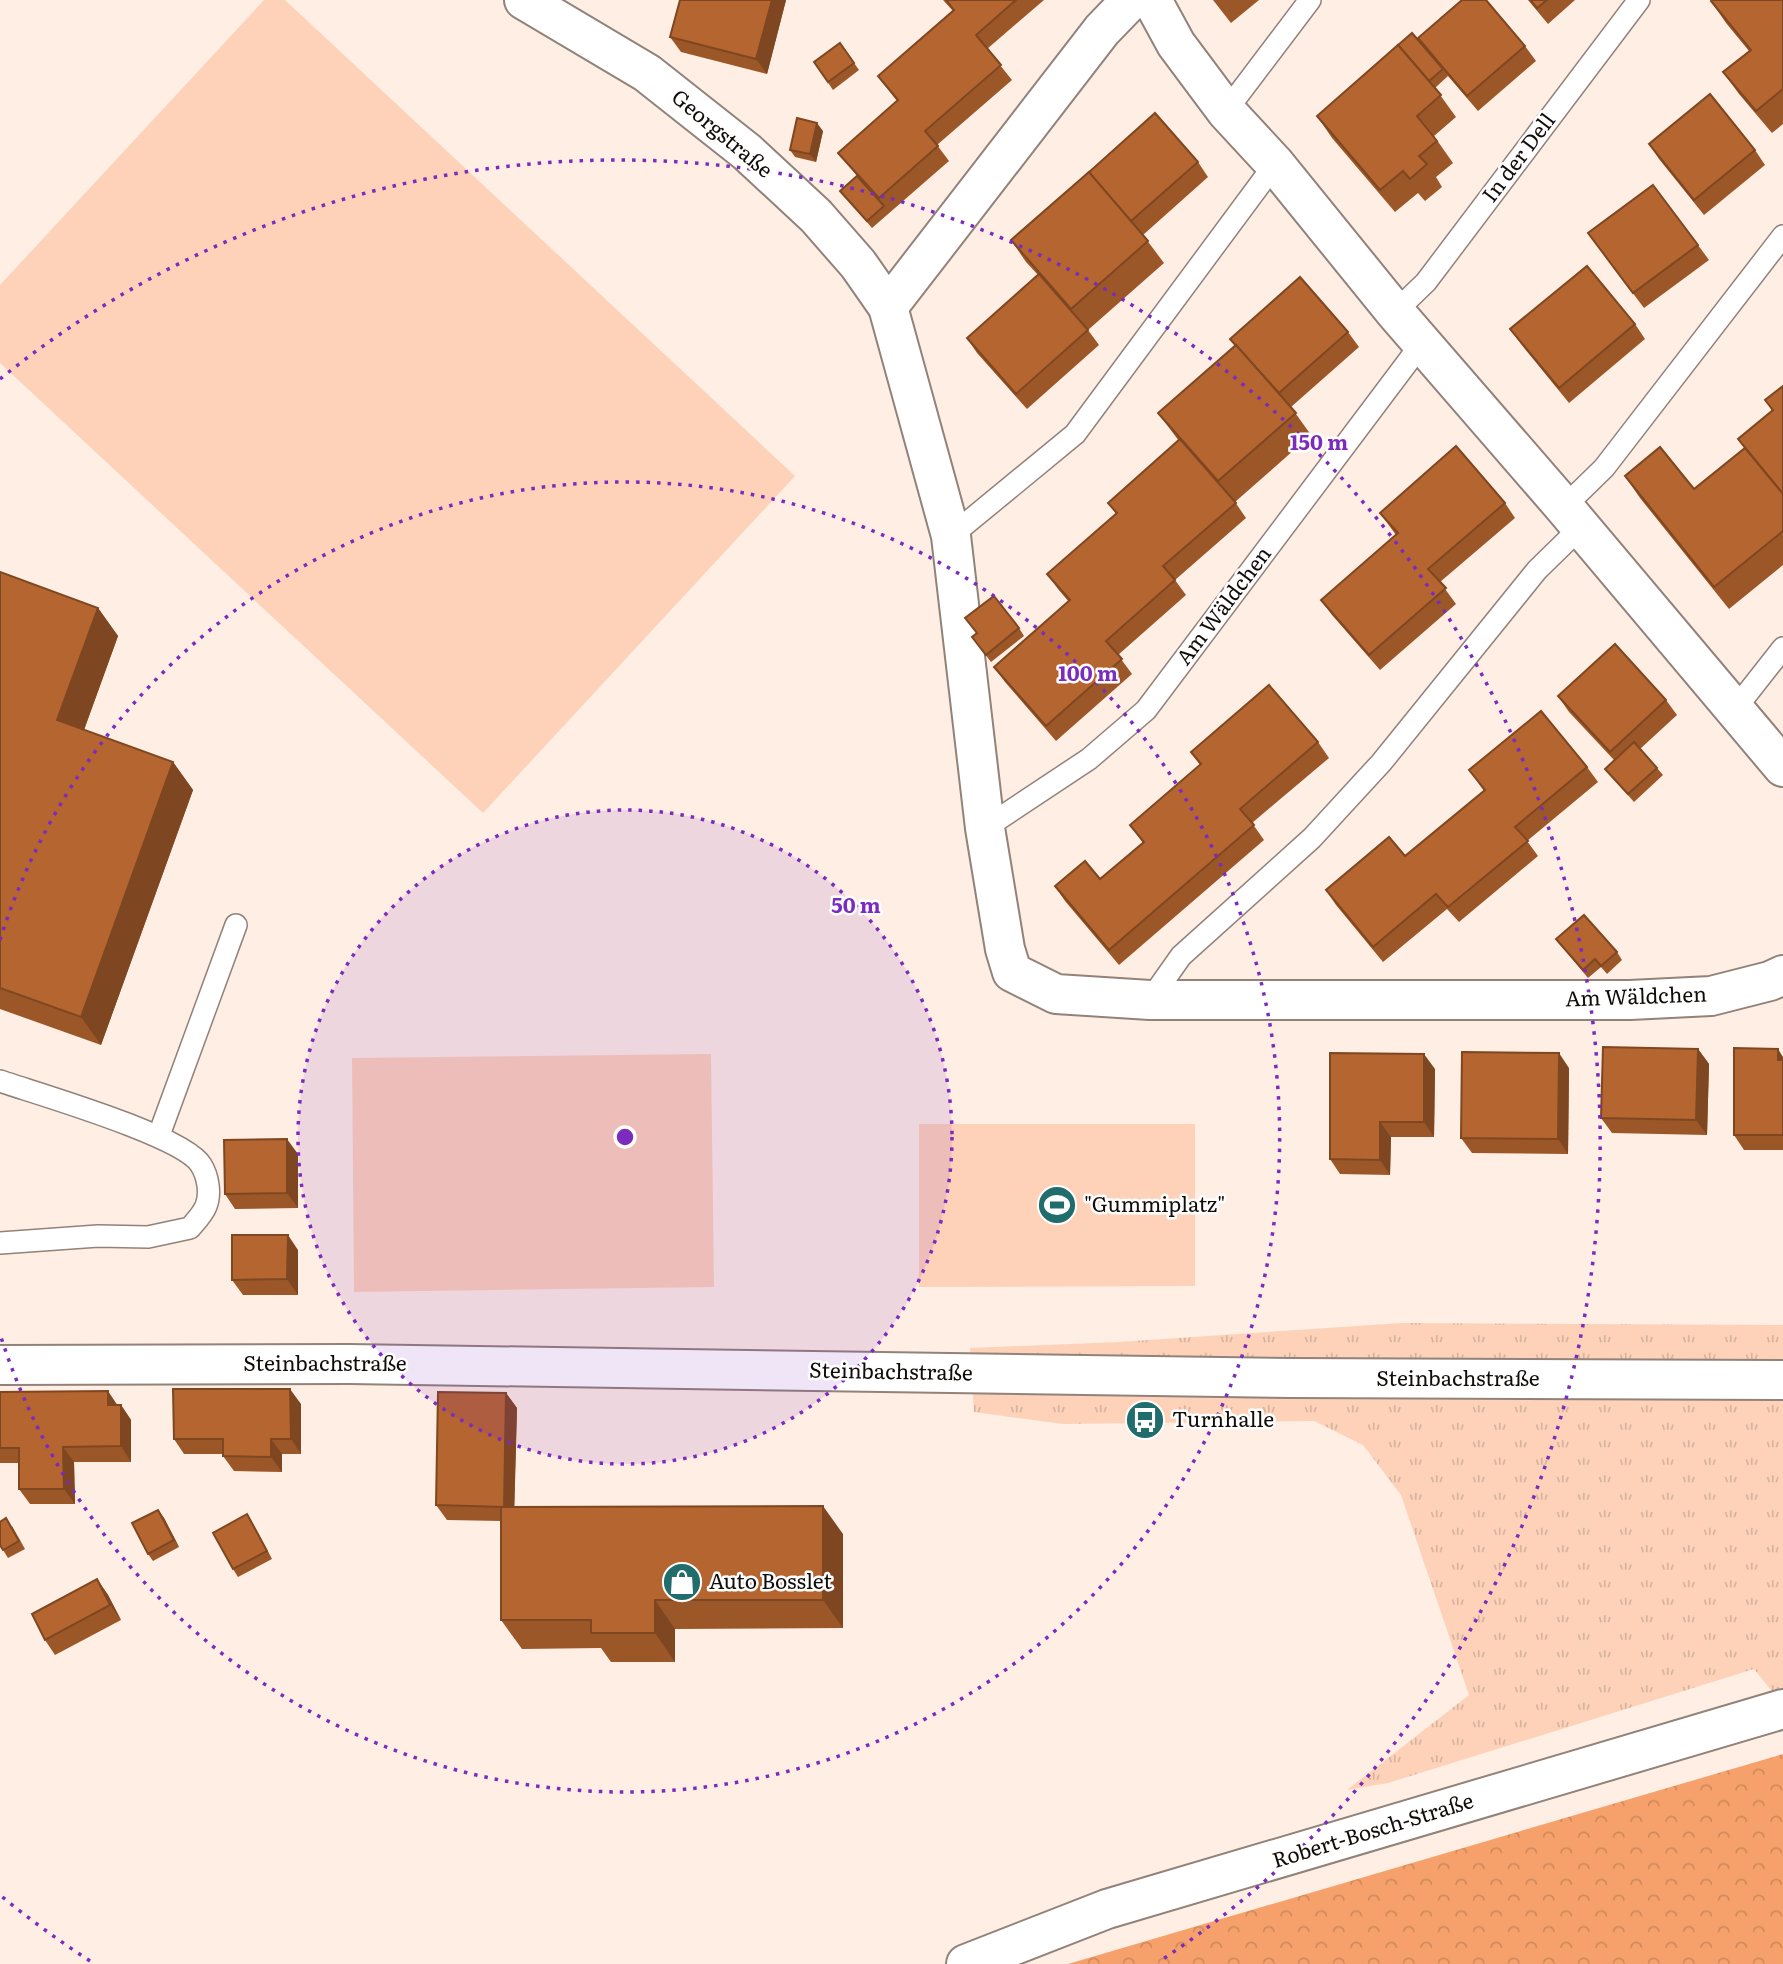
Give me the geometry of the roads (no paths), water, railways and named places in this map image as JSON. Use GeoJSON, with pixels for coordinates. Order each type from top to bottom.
{"type":"FeatureCollection","features":[{"type":"Feature","properties":{"kind":"street"},"geometry":{"type":"LineString","coordinates":[[888,307],[1102,30],[1131,0]]}},
{"type":"Feature","properties":{"kind":"street"},"geometry":{"type":"LineString","coordinates":[[1152,0],[1176,44],[1226,111],[1275,164],[1395,312],[1783,767]]}},
{"type":"Feature","properties":{"kind":"street","name":"Georgstraße"},"geometry":{"type":"LineString","coordinates":[[547,5],[647,73],[747,152],[816,216],[858,264],[888,307]]}},
{"type":"Feature","properties":{"kind":"street","name":"Am Wäldchen"},"geometry":{"type":"LineString","coordinates":[[888,307],[950,536],[985,828],[1005,949],[1012,972],[1056,994],[1150,1000],[1630,1000],[1710,996],[1770,981],[1783,975]]}},
{"type":"Feature","properties":{"kind":"street","name":"Steinbachstraße"},"geometry":{"type":"LineString","coordinates":[[0,1365],[336,1364],[1292,1378],[1783,1380]]}},
{"type":"Feature","properties":{"kind":"street","name":"Robert-Bosch-Straße"},"geometry":{"type":"LineString","coordinates":[[966,1964],[1107,1909],[1783,1709]]}},
{"type":"Feature","properties":{"kind":"lane"},"geometry":{"type":"LineString","coordinates":[[1226,111],[1310,0]]}},
{"type":"Feature","properties":{"kind":"lane","name":"In der Dell"},"geometry":{"type":"LineString","coordinates":[[1395,312],[1426,282],[1639,0]]}},
{"type":"Feature","properties":{"kind":"lane"},"geometry":{"type":"LineString","coordinates":[[950,536],[1075,434],[1275,164]]}},
{"type":"Feature","properties":{"kind":"lane"},"geometry":{"type":"LineString","coordinates":[[1150,1000],[1181,956],[1312,838],[1381,763],[1537,570],[1604,468],[1783,236]]}},
{"type":"Feature","properties":{"kind":"lane","name":"Am Wäldchen"},"geometry":{"type":"LineString","coordinates":[[985,828],[1089,759],[1146,710],[1422,343]]}},
{"type":"Feature","properties":{"kind":"lane"},"geometry":{"type":"LineString","coordinates":[[1735,709],[1783,648]]}},
{"type":"Feature","properties":{"kind":"lane"},"geometry":{"type":"LineString","coordinates":[[159,1135],[236,925]]}},
{"type":"Feature","properties":{"kind":"lane"},"geometry":{"type":"LineString","coordinates":[[0,1081],[159,1135],[190,1153],[201,1164],[208,1183],[206,1206],[190,1228],[148,1237],[98,1236],[0,1243]]}},
{"type":"Feature","properties":{"kind":"place","name":"\"Gummiplatz\""},"geometry":{"type":"Point","coordinates":[1057,1205]}},
{"type":"Feature","properties":{"kind":"place","name":"Turnhalle"},"geometry":{"type":"Point","coordinates":[1145,1420]}},
{"type":"Feature","properties":{"kind":"place","name":"Auto Bosslet"},"geometry":{"type":"Point","coordinates":[682,1582]}}]}
